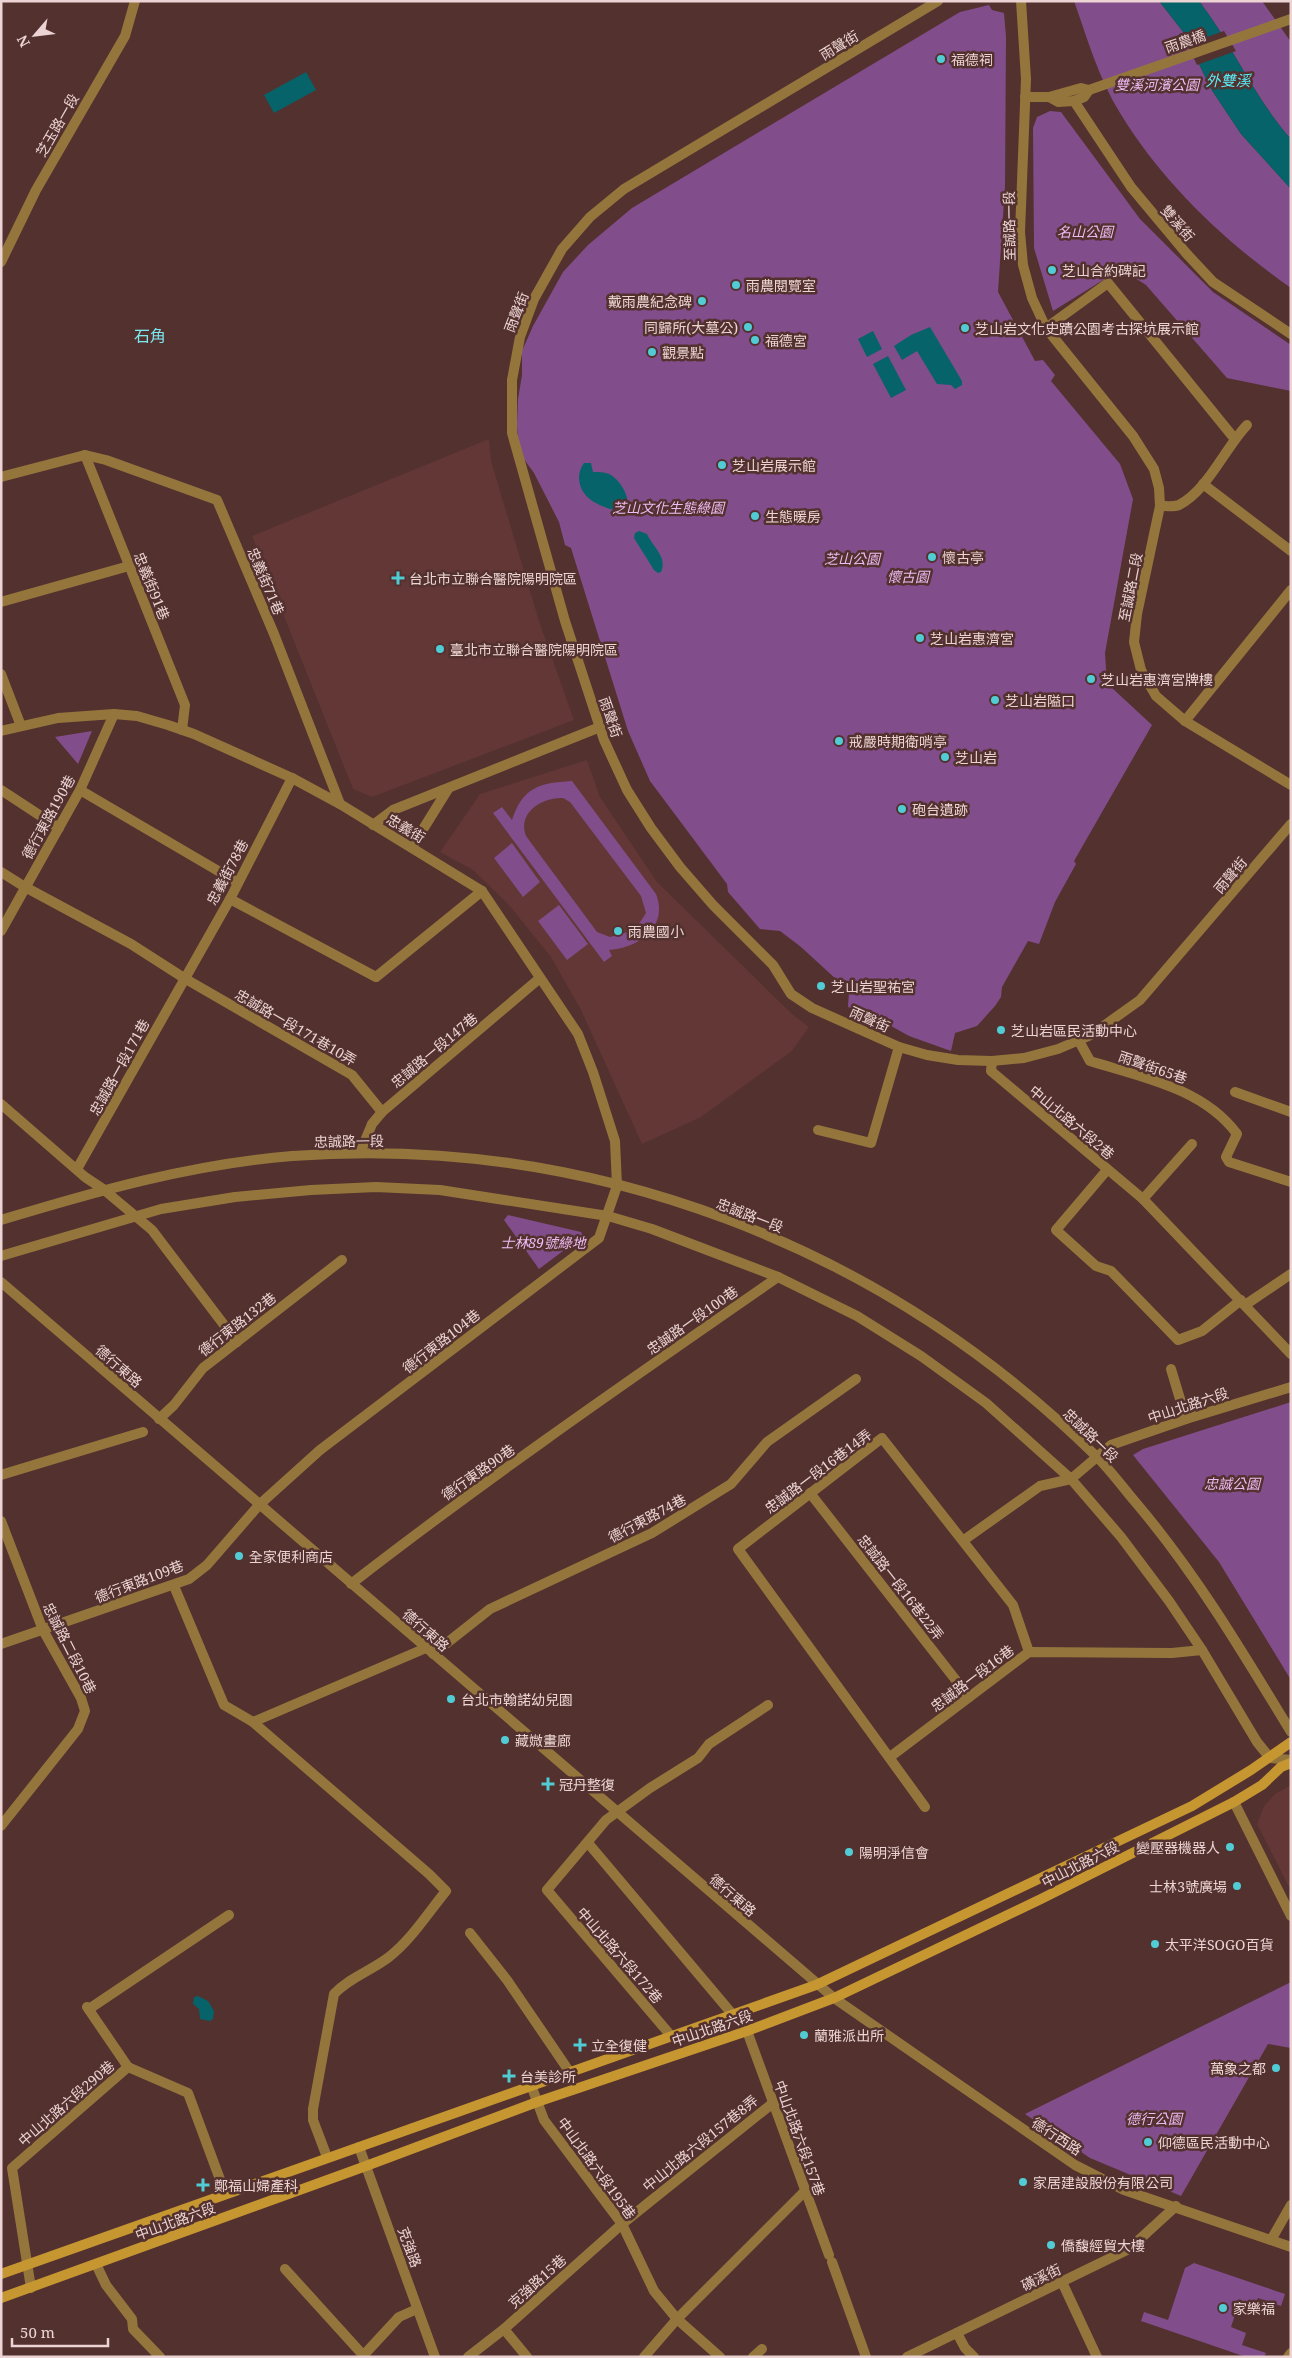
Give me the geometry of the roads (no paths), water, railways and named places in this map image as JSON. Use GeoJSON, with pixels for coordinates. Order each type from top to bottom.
{"type":"FeatureCollection","features":[{"type":"Feature","properties":{"kind":"main road","name":"中山北路六段"},"geometry":{"type":"LineString","coordinates":[[1,2274],[816,1985],[1192,1806],[1270,1758],[1291,1742]]}},
{"type":"Feature","properties":{"kind":"main road","name":"中山北路六段"},"geometry":{"type":"LineString","coordinates":[[1,2298],[537,2102],[747,2031],[834,1998],[1234,1802],[1262,1785],[1281,1767],[1291,1761]]}},
{"type":"Feature","properties":{"kind":"street","name":"芝玉路一段"},"geometry":{"type":"LineString","coordinates":[[1,262],[36,190],[125,36],[135,1]]}},
{"type":"Feature","properties":{"kind":"street","name":"雨聲街"},"geometry":{"type":"LineString","coordinates":[[938,1],[624,189],[590,217],[562,249],[534,299],[520,337],[512,380],[512,433],[529,501],[565,621],[600,727],[627,790],[651,828],[713,906],[773,965],[791,994],[812,1008],[898,1047],[958,1060],[992,1061],[1024,1058],[1079,1041],[1115,1020],[1152,988],[1291,824]]}},
{"type":"Feature","properties":{"kind":"street","name":"至誠路一段"},"geometry":{"type":"LineString","coordinates":[[1021,1],[1025,97],[1020,232],[1023,265],[1032,298],[1046,328],[1133,436],[1154,469]]}},
{"type":"Feature","properties":{"kind":"street","name":"雨農橋"},"geometry":{"type":"LineString","coordinates":[[1089,90],[1291,19]]}},
{"type":"Feature","properties":{"kind":"street"},"geometry":{"type":"LineString","coordinates":[[1025,97],[1049,97],[1081,88],[1089,90],[1084,97],[1074,101],[1058,102],[1049,97]]}},
{"type":"Feature","properties":{"kind":"street","name":"雙溪街"},"geometry":{"type":"LineString","coordinates":[[1074,101],[1131,187],[1186,254],[1213,282],[1291,334]]}},
{"type":"Feature","properties":{"kind":"street"},"geometry":{"type":"LineString","coordinates":[[1046,328],[1108,283],[1234,438]]}},
{"type":"Feature","properties":{"kind":"street"},"geometry":{"type":"LineString","coordinates":[[1160,506],[1178,506],[1203,484],[1234,438],[1247,425]]}},
{"type":"Feature","properties":{"kind":"street"},"geometry":{"type":"LineString","coordinates":[[1,477],[85,455]]}},
{"type":"Feature","properties":{"kind":"street","name":"忠義街91巷"},"geometry":{"type":"LineString","coordinates":[[85,455],[185,705],[182,730]]}},
{"type":"Feature","properties":{"kind":"street","name":"忠義街71巷"},"geometry":{"type":"LineString","coordinates":[[85,455],[106,460],[217,500],[274,634],[340,804]]}},
{"type":"Feature","properties":{"kind":"street","name":"至誠路二段"},"geometry":{"type":"LineString","coordinates":[[1154,469],[1159,488],[1160,506],[1136,614],[1134,642],[1141,670],[1156,696],[1185,721],[1291,786]]}},
{"type":"Feature","properties":{"kind":"street"},"geometry":{"type":"LineString","coordinates":[[1203,484],[1291,551]]}},
{"type":"Feature","properties":{"kind":"street"},"geometry":{"type":"LineString","coordinates":[[1,602],[129,566]]}},
{"type":"Feature","properties":{"kind":"street"},"geometry":{"type":"LineString","coordinates":[[1185,721],[1291,590]]}},
{"type":"Feature","properties":{"kind":"street"},"geometry":{"type":"LineString","coordinates":[[1,674],[21,726]]}},
{"type":"Feature","properties":{"kind":"street","name":"忠義街"},"geometry":{"type":"LineString","coordinates":[[1,731],[58,718],[114,714],[137,716],[182,730],[292,778],[340,804],[482,890],[578,1034],[593,1072],[615,1141],[617,1186]]}},
{"type":"Feature","properties":{"kind":"street","name":"德行東路190巷"},"geometry":{"type":"LineString","coordinates":[[1,931],[80,790],[114,714]]}},
{"type":"Feature","properties":{"kind":"street"},"geometry":{"type":"LineString","coordinates":[[373,825],[394,810],[600,727]]}},
{"type":"Feature","properties":{"kind":"street","name":"忠義街78巷"},"geometry":{"type":"LineString","coordinates":[[184,978],[230,899],[237,882],[292,778]]}},
{"type":"Feature","properties":{"kind":"street"},"geometry":{"type":"LineString","coordinates":[[412,848],[448,789]]}},
{"type":"Feature","properties":{"kind":"street"},"geometry":{"type":"LineString","coordinates":[[1,790],[59,828]]}},
{"type":"Feature","properties":{"kind":"street"},"geometry":{"type":"LineString","coordinates":[[80,790],[237,882]]}},
{"type":"Feature","properties":{"kind":"street","name":"忠誠路一段171巷10弄"},"geometry":{"type":"LineString","coordinates":[[1,872],[131,944],[184,978],[352,1075],[382,1112]]}},
{"type":"Feature","properties":{"kind":"street"},"geometry":{"type":"LineString","coordinates":[[230,899],[372,977],[381,976],[482,890]]}},
{"type":"Feature","properties":{"kind":"street","name":"忠誠路一段171巷"},"geometry":{"type":"LineString","coordinates":[[77,1168],[184,978]]}},
{"type":"Feature","properties":{"kind":"street","name":"忠誠路一段147巷"},"geometry":{"type":"LineString","coordinates":[[360,1153],[372,1124],[382,1112],[540,978]]}},
{"type":"Feature","properties":{"kind":"street","name":"雨聲街65巷"},"geometry":{"type":"LineString","coordinates":[[1079,1041],[1090,1060],[1185,1092],[1220,1115],[1237,1134],[1226,1157],[1229,1162],[1291,1182]]}},
{"type":"Feature","properties":{"kind":"street"},"geometry":{"type":"LineString","coordinates":[[818,1130],[871,1143],[898,1047]]}},
{"type":"Feature","properties":{"kind":"street","name":"中山北路六段2巷"},"geometry":{"type":"LineString","coordinates":[[992,1061],[992,1071],[1143,1199],[1291,1354]]}},
{"type":"Feature","properties":{"kind":"street"},"geometry":{"type":"LineString","coordinates":[[1234,1092],[1291,1112]]}},
{"type":"Feature","properties":{"kind":"street"},"geometry":{"type":"LineString","coordinates":[[1,1104],[77,1168],[85,1178],[104,1189],[152,1230],[237,1342]]}},
{"type":"Feature","properties":{"kind":"street"},"geometry":{"type":"LineString","coordinates":[[1143,1199],[1192,1144]]}},
{"type":"Feature","properties":{"kind":"street","name":"忠誠路一段"},"geometry":{"type":"LineString","coordinates":[[1,1220],[104,1189],[229,1163],[290,1156],[360,1153],[436,1155],[531,1165],[670,1200],[756,1230],[833,1264],[906,1305],[957,1339],[1017,1384],[1098,1458],[1163,1534],[1195,1578],[1291,1732]]}},
{"type":"Feature","properties":{"kind":"street"},"geometry":{"type":"LineString","coordinates":[[1107,1170],[1056,1230],[1096,1266],[1111,1271],[1178,1340],[1202,1331],[1243,1302],[1291,1274]]}},
{"type":"Feature","properties":{"kind":"street","name":"德行東路104巷"},"geometry":{"type":"LineString","coordinates":[[259,1504],[320,1450],[599,1238],[617,1186]]}},
{"type":"Feature","properties":{"kind":"street"},"geometry":{"type":"LineString","coordinates":[[1,1256],[135,1216],[235,1197],[311,1190],[376,1187],[440,1190],[608,1216],[652,1229],[778,1277],[857,1316],[921,1356],[986,1403],[1071,1479],[1121,1537],[1169,1601],[1202,1650],[1257,1742],[1270,1758],[1291,1761]]}},
{"type":"Feature","properties":{"kind":"street","name":"德行東路132巷"},"geometry":{"type":"LineString","coordinates":[[159,1419],[174,1405],[203,1368],[342,1260]]}},
{"type":"Feature","properties":{"kind":"street","name":"忠誠路一段100巷"},"geometry":{"type":"LineString","coordinates":[[622,1385],[778,1277]]}},
{"type":"Feature","properties":{"kind":"street","name":"德行東路"},"geometry":{"type":"LineString","coordinates":[[1,1282],[816,1985],[834,1998]]}},
{"type":"Feature","properties":{"kind":"street"},"geometry":{"type":"LineString","coordinates":[[1171,1369],[1186,1419]]}},
{"type":"Feature","properties":{"kind":"street","name":"德行東路74巷"},"geometry":{"type":"LineString","coordinates":[[253,1722],[430,1651],[490,1609],[652,1533],[732,1484],[767,1442],[856,1379]]}},
{"type":"Feature","properties":{"kind":"street","name":"德行東路90巷"},"geometry":{"type":"LineString","coordinates":[[351,1584],[428,1524],[622,1385]]}},
{"type":"Feature","properties":{"kind":"street","name":"中山北路六段"},"geometry":{"type":"LineString","coordinates":[[1071,1479],[1111,1445],[1186,1419],[1291,1387]]}},
{"type":"Feature","properties":{"kind":"street"},"geometry":{"type":"LineString","coordinates":[[1,1475],[143,1432]]}},
{"type":"Feature","properties":{"kind":"street","name":"忠誠路一段16巷14弄"},"geometry":{"type":"LineString","coordinates":[[890,1757],[738,1548],[882,1438],[964,1540],[1013,1605],[1029,1652]]}},
{"type":"Feature","properties":{"kind":"street"},"geometry":{"type":"LineString","coordinates":[[964,1540],[1040,1486],[1071,1479]]}},
{"type":"Feature","properties":{"kind":"street","name":"忠誠路一段16巷22弄"},"geometry":{"type":"LineString","coordinates":[[810,1493],[969,1698]]}},
{"type":"Feature","properties":{"kind":"street","name":"德行東路109巷"},"geometry":{"type":"LineString","coordinates":[[1,1644],[174,1586],[189,1579],[207,1565],[259,1504]]}},
{"type":"Feature","properties":{"kind":"street","name":"忠誠路二段10巷"},"geometry":{"type":"LineString","coordinates":[[1,1521],[43,1630],[81,1698],[85,1711],[78,1728],[1,1826]]}},
{"type":"Feature","properties":{"kind":"street"},"geometry":{"type":"LineString","coordinates":[[174,1586],[224,1704],[253,1722],[429,1874],[446,1891],[400,1946],[388,1957],[342,1986],[334,1994],[312,2109],[313,2120],[327,2157]]}},
{"type":"Feature","properties":{"kind":"street","name":"忠誠路一段16巷"},"geometry":{"type":"LineString","coordinates":[[890,1757],[1029,1652],[1172,1653],[1202,1650]]}},
{"type":"Feature","properties":{"kind":"street"},"geometry":{"type":"LineString","coordinates":[[733,2016],[588,1843],[606,1820],[616,1812],[698,1758],[709,1744],[768,1705]]}},
{"type":"Feature","properties":{"kind":"street"},"geometry":{"type":"LineString","coordinates":[[890,1757],[925,1808]]}},
{"type":"Feature","properties":{"kind":"street"},"geometry":{"type":"LineString","coordinates":[[1234,1802],[1291,1916]]}},
{"type":"Feature","properties":{"kind":"street","name":"中山北路六段172巷"},"geometry":{"type":"LineString","coordinates":[[588,1843],[547,1890],[672,2037]]}},
{"type":"Feature","properties":{"kind":"street","name":"中山北路六段290巷"},"geometry":{"type":"LineString","coordinates":[[31,2288],[12,2168],[128,2067],[88,2008],[229,1915]]}},
{"type":"Feature","properties":{"kind":"street"},"geometry":{"type":"LineString","coordinates":[[470,1933],[506,1980],[570,2071]]}},
{"type":"Feature","properties":{"kind":"street","name":"德行西路"},"geometry":{"type":"LineString","coordinates":[[834,1998],[1075,2165],[1122,2189],[1291,2247]]}},
{"type":"Feature","properties":{"kind":"street","name":"中山北路六段157巷"},"geometry":{"type":"LineString","coordinates":[[747,2031],[866,2357]]}},
{"type":"Feature","properties":{"kind":"street"},"geometry":{"type":"LineString","coordinates":[[128,2067],[188,2093],[225,2193]]}},
{"type":"Feature","properties":{"kind":"street","name":"中山北路六段195巷"},"geometry":{"type":"LineString","coordinates":[[531,2085],[544,2120],[622,2224],[654,2290],[676,2319],[720,2357]]}},
{"type":"Feature","properties":{"kind":"street","name":"中山北路六段157巷8弄"},"geometry":{"type":"LineString","coordinates":[[622,2224],[773,2103]]}},
{"type":"Feature","properties":{"kind":"street","name":"克強路"},"geometry":{"type":"LineString","coordinates":[[359,2147],[435,2357]]}},
{"type":"Feature","properties":{"kind":"street"},"geometry":{"type":"LineString","coordinates":[[644,2357],[676,2319],[805,2191]]}},
{"type":"Feature","properties":{"kind":"street"},"geometry":{"type":"LineString","coordinates":[[1271,2240],[1291,2205]]}},
{"type":"Feature","properties":{"kind":"street","name":"磺溪街"},"geometry":{"type":"LineString","coordinates":[[907,2357],[1129,2249],[1176,2206]]}},
{"type":"Feature","properties":{"kind":"street","name":"克強路15巷"},"geometry":{"type":"LineString","coordinates":[[468,2357],[504,2329],[622,2224]]}},
{"type":"Feature","properties":{"kind":"street"},"geometry":{"type":"LineString","coordinates":[[96,2264],[106,2285],[132,2319],[134,2329],[160,2357]]}},
{"type":"Feature","properties":{"kind":"street"},"geometry":{"type":"LineString","coordinates":[[285,2269],[362,2356],[399,2318],[417,2309]]}},
{"type":"Feature","properties":{"kind":"street"},"geometry":{"type":"LineString","coordinates":[[1062,2282],[1097,2357]]}},
{"type":"Feature","properties":{"kind":"street"},"geometry":{"type":"LineString","coordinates":[[504,2329],[526,2357]]}},
{"type":"Feature","properties":{"kind":"street"},"geometry":{"type":"LineString","coordinates":[[957,2333],[965,2348],[974,2357]]}},
{"type":"Feature","properties":{"kind":"street"},"geometry":{"type":"LineString","coordinates":[[753,2357],[762,2349]]}},
{"type":"Feature","properties":{"kind":"street"},"geometry":{"type":"LineString","coordinates":[[1288,2357],[1291,2353]]}},
{"type":"Feature","properties":{"kind":"water","name":"外雙溪"},"geometry":{"type":"Polygon","coordinates":[[[1159,1],[1199,1],[1223,35],[1266,106],[1291,139],[1291,189],[1241,134],[1211,89],[1184,33],[1159,1]]]}},
{"type":"Feature","properties":{"kind":"water"},"geometry":{"type":"Polygon","coordinates":[[[306,72],[316,90],[274,113],[264,95],[306,72]]]}},
{"type":"Feature","properties":{"kind":"water"},"geometry":{"type":"Polygon","coordinates":[[[930,327],[962,381],[962,385],[955,389],[951,385],[937,384],[917,351],[902,360],[894,346],[911,335],[930,327]]]}},
{"type":"Feature","properties":{"kind":"water"},"geometry":{"type":"Polygon","coordinates":[[[873,331],[882,349],[867,357],[858,339],[873,331]]]}},
{"type":"Feature","properties":{"kind":"water"},"geometry":{"type":"Polygon","coordinates":[[[888,356],[906,390],[891,398],[873,364],[888,356]]]}},
{"type":"Feature","properties":{"kind":"water"},"geometry":{"type":"Polygon","coordinates":[[[584,463],[591,463],[593,472],[607,473],[617,480],[626,494],[627,509],[623,512],[608,508],[588,498],[580,486],[579,478],[580,470],[584,463]]]}},
{"type":"Feature","properties":{"kind":"water"},"geometry":{"type":"Polygon","coordinates":[[[639,531],[647,534],[659,553],[663,562],[661,572],[658,573],[654,570],[634,538],[635,533],[639,531]]]}},
{"type":"Feature","properties":{"kind":"water"},"geometry":{"type":"Polygon","coordinates":[[[198,1996],[208,2001],[214,2011],[213,2019],[210,2021],[200,2019],[199,2009],[193,2004],[194,1997],[198,1996]]]}},
{"type":"Feature","properties":{"kind":"place","name":"福德祠"},"geometry":{"type":"Point","coordinates":[941,59]}},
{"type":"Feature","properties":{"kind":"place","name":"芝山合約碑記"},"geometry":{"type":"Point","coordinates":[1052,270]}},
{"type":"Feature","properties":{"kind":"place","name":"雨農閱覽室"},"geometry":{"type":"Point","coordinates":[736,285]}},
{"type":"Feature","properties":{"kind":"place","name":"戴雨農紀念碑"},"geometry":{"type":"Point","coordinates":[702,301]}},
{"type":"Feature","properties":{"kind":"place","name":"同歸所(大墓公)"},"geometry":{"type":"Point","coordinates":[748,327]}},
{"type":"Feature","properties":{"kind":"place","name":"芝山岩文化史蹟公園考古探坑展示館"},"geometry":{"type":"Point","coordinates":[965,328]}},
{"type":"Feature","properties":{"kind":"place","name":"福德宮"},"geometry":{"type":"Point","coordinates":[755,340]}},
{"type":"Feature","properties":{"kind":"place","name":"觀景點"},"geometry":{"type":"Point","coordinates":[652,352]}},
{"type":"Feature","properties":{"kind":"place","name":"芝山岩展示館"},"geometry":{"type":"Point","coordinates":[722,465]}},
{"type":"Feature","properties":{"kind":"place","name":"生態暖房"},"geometry":{"type":"Point","coordinates":[755,516]}},
{"type":"Feature","properties":{"kind":"place","name":"懷古亭"},"geometry":{"type":"Point","coordinates":[932,557]}},
{"type":"Feature","properties":{"kind":"place","name":"台北市立聯合醫院陽明院區"},"geometry":{"type":"Point","coordinates":[398,578]}},
{"type":"Feature","properties":{"kind":"place","name":"芝山岩惠濟宮"},"geometry":{"type":"Point","coordinates":[920,638]}},
{"type":"Feature","properties":{"kind":"place","name":"臺北市立聯合醫院陽明院區"},"geometry":{"type":"Point","coordinates":[440,649]}},
{"type":"Feature","properties":{"kind":"place","name":"芝山岩惠濟宮牌樓"},"geometry":{"type":"Point","coordinates":[1091,679]}},
{"type":"Feature","properties":{"kind":"place","name":"芝山岩隘口"},"geometry":{"type":"Point","coordinates":[995,700]}},
{"type":"Feature","properties":{"kind":"place","name":"戒嚴時期衛哨亭"},"geometry":{"type":"Point","coordinates":[839,741]}},
{"type":"Feature","properties":{"kind":"place","name":"芝山岩"},"geometry":{"type":"Point","coordinates":[945,757]}},
{"type":"Feature","properties":{"kind":"place","name":"砲台遺跡"},"geometry":{"type":"Point","coordinates":[902,809]}},
{"type":"Feature","properties":{"kind":"place","name":"雨農國小"},"geometry":{"type":"Point","coordinates":[618,931]}},
{"type":"Feature","properties":{"kind":"place","name":"芝山岩聖祐宮"},"geometry":{"type":"Point","coordinates":[821,986]}},
{"type":"Feature","properties":{"kind":"place","name":"芝山岩區民活動中心"},"geometry":{"type":"Point","coordinates":[1001,1030]}},
{"type":"Feature","properties":{"kind":"place","name":"全家便利商店"},"geometry":{"type":"Point","coordinates":[239,1556]}},
{"type":"Feature","properties":{"kind":"place","name":"台北市翰諾幼兒園"},"geometry":{"type":"Point","coordinates":[451,1699]}},
{"type":"Feature","properties":{"kind":"place","name":"藏媺畫廊"},"geometry":{"type":"Point","coordinates":[505,1740]}},
{"type":"Feature","properties":{"kind":"place","name":"冠丹整復"},"geometry":{"type":"Point","coordinates":[548,1784]}},
{"type":"Feature","properties":{"kind":"place","name":"變壓器機器人"},"geometry":{"type":"Point","coordinates":[1230,1847]}},
{"type":"Feature","properties":{"kind":"place","name":"陽明淨信會"},"geometry":{"type":"Point","coordinates":[849,1852]}},
{"type":"Feature","properties":{"kind":"place","name":"士林3號廣場"},"geometry":{"type":"Point","coordinates":[1237,1886]}},
{"type":"Feature","properties":{"kind":"place","name":"太平洋SOGO百貨"},"geometry":{"type":"Point","coordinates":[1155,1944]}},
{"type":"Feature","properties":{"kind":"place","name":"蘭雅派出所"},"geometry":{"type":"Point","coordinates":[804,2035]}},
{"type":"Feature","properties":{"kind":"place","name":"立全復健"},"geometry":{"type":"Point","coordinates":[580,2045]}},
{"type":"Feature","properties":{"kind":"place","name":"萬象之都"},"geometry":{"type":"Point","coordinates":[1276,2068]}},
{"type":"Feature","properties":{"kind":"place","name":"台美診所"},"geometry":{"type":"Point","coordinates":[509,2076]}},
{"type":"Feature","properties":{"kind":"place","name":"仰德區民活動中心"},"geometry":{"type":"Point","coordinates":[1148,2142]}},
{"type":"Feature","properties":{"kind":"place","name":"家居建設股份有限公司"},"geometry":{"type":"Point","coordinates":[1023,2182]}},
{"type":"Feature","properties":{"kind":"place","name":"鄭福山婦產科"},"geometry":{"type":"Point","coordinates":[203,2185]}},
{"type":"Feature","properties":{"kind":"place","name":"僑馥經貿大樓"},"geometry":{"type":"Point","coordinates":[1051,2245]}},
{"type":"Feature","properties":{"kind":"place","name":"家樂福"},"geometry":{"type":"Point","coordinates":[1223,2308]}},
{"type":"Feature","properties":{"kind":"district","name":"石角"},"geometry":{"type":"Point","coordinates":[150,336]}},
{"type":"Feature","properties":{"kind":"park label","name":"雙溪河濱公園"},"geometry":{"type":"Point","coordinates":[1157,84]}},
{"type":"Feature","properties":{"kind":"park label","name":"名山公園"},"geometry":{"type":"Point","coordinates":[1085,231]}},
{"type":"Feature","properties":{"kind":"park label","name":"芝山文化生態綠園"},"geometry":{"type":"Point","coordinates":[668,507]}},
{"type":"Feature","properties":{"kind":"park label","name":"芝山公園"},"geometry":{"type":"Point","coordinates":[852,558]}},
{"type":"Feature","properties":{"kind":"park label","name":"懷古園"},"geometry":{"type":"Point","coordinates":[908,576]}},
{"type":"Feature","properties":{"kind":"park label","name":"士林89號綠地"},"geometry":{"type":"Point","coordinates":[543,1242]}},
{"type":"Feature","properties":{"kind":"park label","name":"忠誠公園"},"geometry":{"type":"Point","coordinates":[1232,1483]}},
{"type":"Feature","properties":{"kind":"park label","name":"德行公園"},"geometry":{"type":"Point","coordinates":[1154,2118]}}]}
